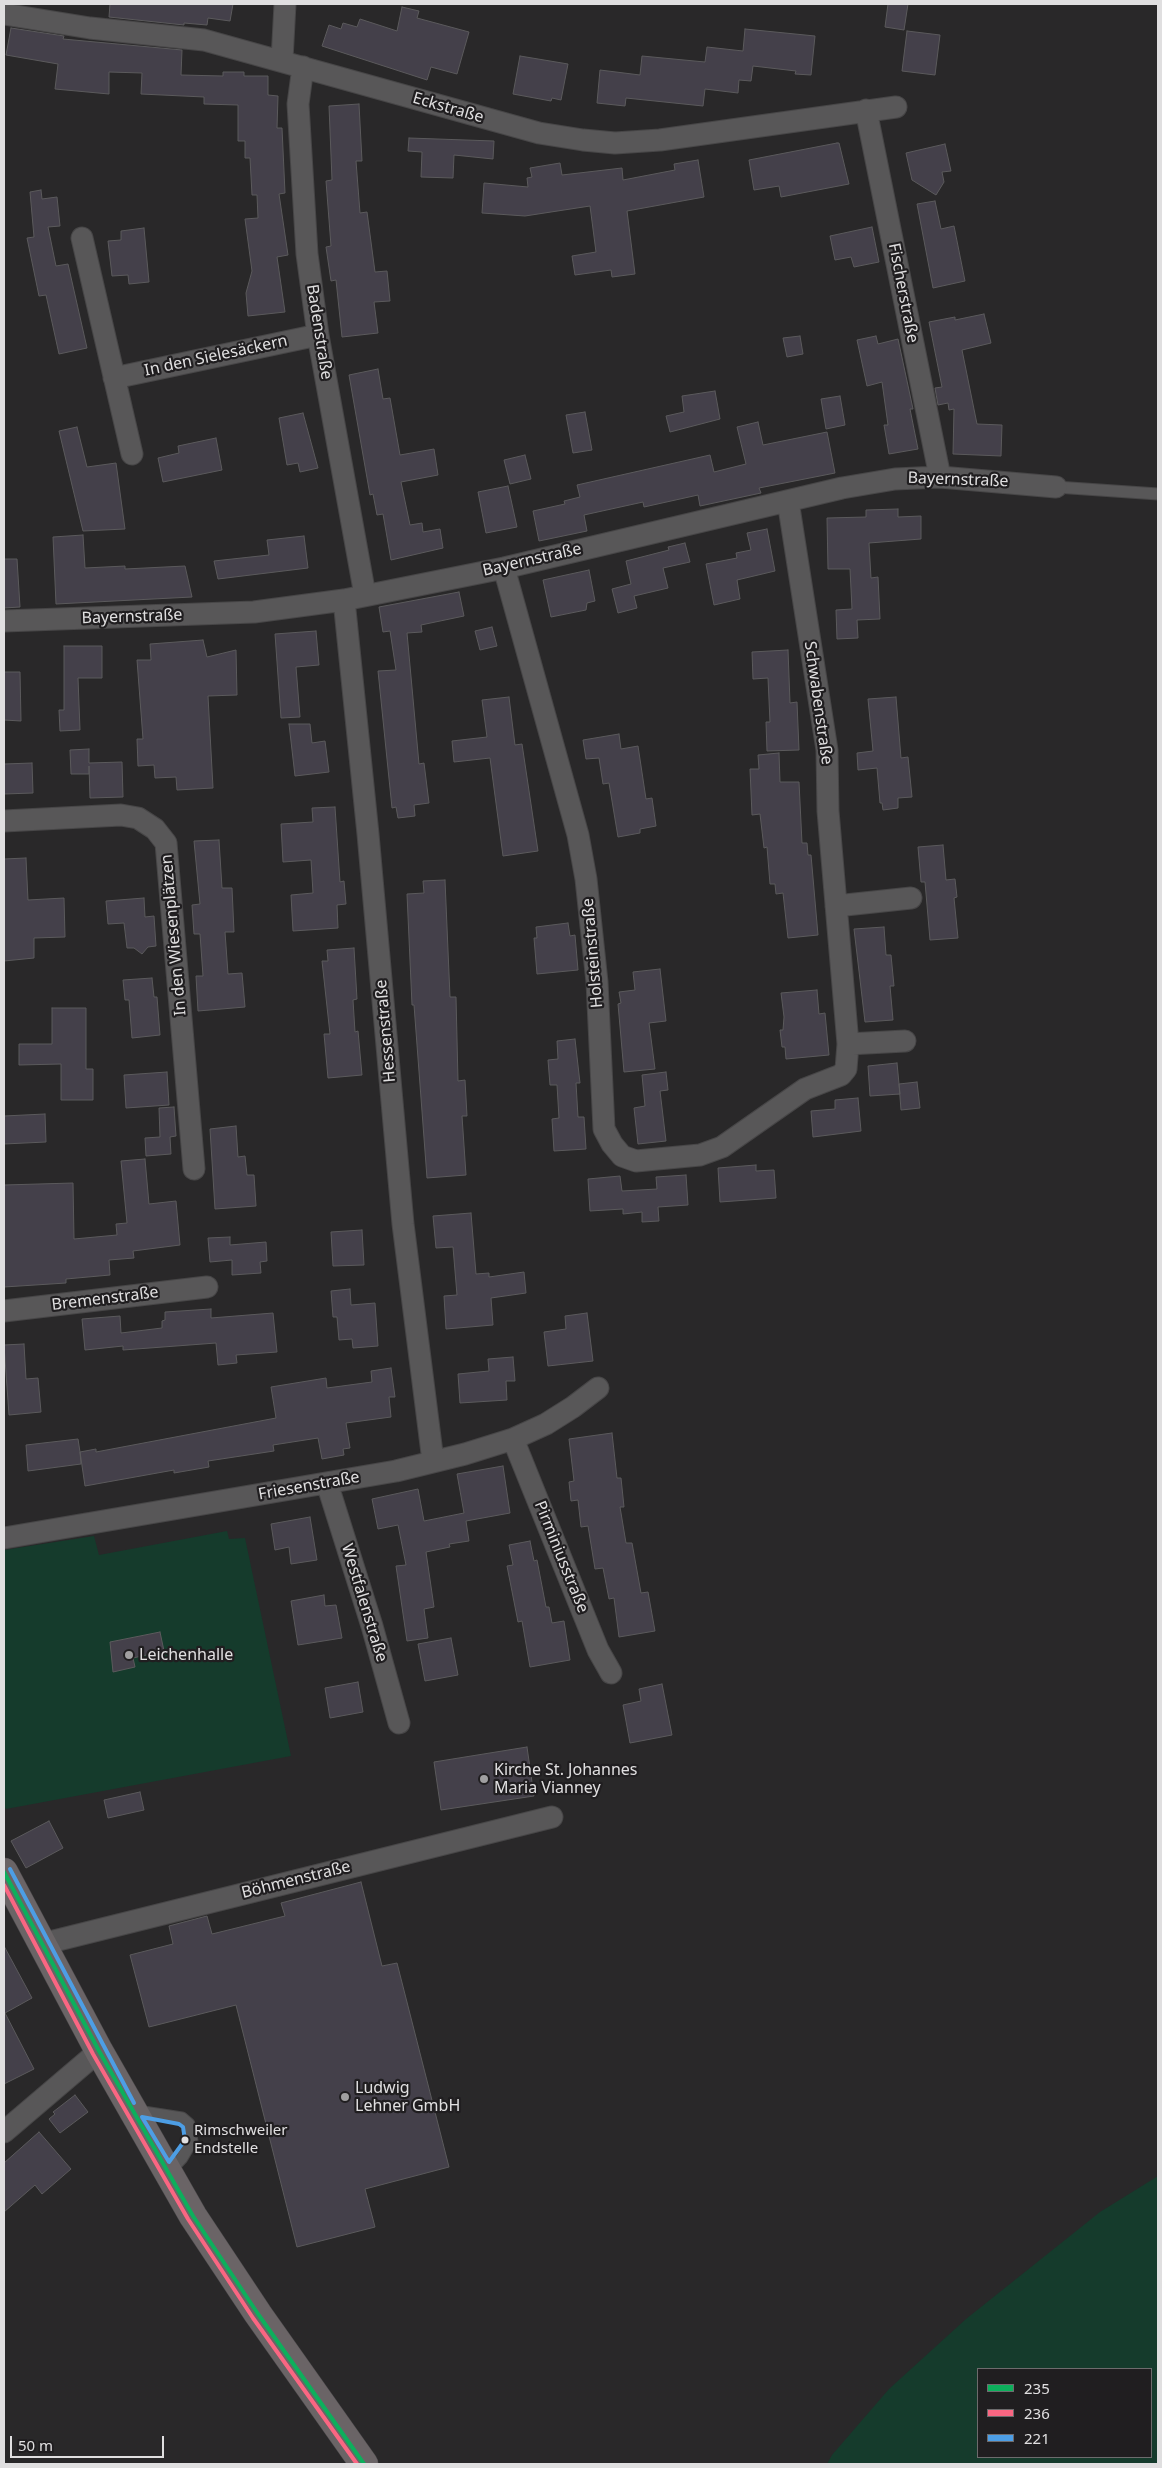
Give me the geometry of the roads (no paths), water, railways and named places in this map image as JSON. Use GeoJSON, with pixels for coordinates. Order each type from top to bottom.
{"type":"FeatureCollection","features":[{"type":"Feature","properties":{"kind":"main road"},"geometry":{"type":"LineString","coordinates":[[4,1872],[130,2109],[193,2216],[258,2314],[364,2464]]}},
{"type":"Feature","properties":{"kind":"street"},"geometry":{"type":"LineString","coordinates":[[282,60],[284,4]]}},
{"type":"Feature","properties":{"kind":"street","name":"Eckstraße"},"geometry":{"type":"LineString","coordinates":[[4,14],[90,28],[204,40],[282,60],[539,133],[616,143],[660,140],[896,107]]}},
{"type":"Feature","properties":{"kind":"street","name":"Badenstraße"},"geometry":{"type":"LineString","coordinates":[[302,67],[298,104],[307,254],[318,334],[365,595]]}},
{"type":"Feature","properties":{"kind":"street","name":"Fischerstraße"},"geometry":{"type":"LineString","coordinates":[[866,110],[940,477]]}},
{"type":"Feature","properties":{"kind":"street"},"geometry":{"type":"LineString","coordinates":[[82,238],[132,454]]}},
{"type":"Feature","properties":{"kind":"street","name":"In den Sielesäckern"},"geometry":{"type":"LineString","coordinates":[[114,378],[318,334]]}},
{"type":"Feature","properties":{"kind":"street","name":"Bayernstraße"},"geometry":{"type":"LineString","coordinates":[[4,621],[254,612],[344,600],[504,568],[788,501],[895,479],[940,477],[1056,487]]}},
{"type":"Feature","properties":{"kind":"street","name":"Schwabenstraße"},"geometry":{"type":"LineString","coordinates":[[788,501],[827,750],[828,811],[848,1044],[846,1069],[840,1075],[805,1089],[792,1098]]}},
{"type":"Feature","properties":{"kind":"street","name":"Holsteinstraße"},"geometry":{"type":"LineString","coordinates":[[504,568],[578,835],[586,879],[597,982],[604,1129],[612,1144],[622,1156],[636,1160],[700,1156],[722,1147],[792,1098]]}},
{"type":"Feature","properties":{"kind":"street","name":"Hessenstraße"},"geometry":{"type":"LineString","coordinates":[[344,600],[368,834],[403,1224],[434,1461]]}},
{"type":"Feature","properties":{"kind":"street","name":"In den Wiesenplätzen"},"geometry":{"type":"LineString","coordinates":[[4,821],[121,815],[138,818],[155,829],[166,843],[194,1169]]}},
{"type":"Feature","properties":{"kind":"street"},"geometry":{"type":"LineString","coordinates":[[836,906],[911,898]]}},
{"type":"Feature","properties":{"kind":"street"},"geometry":{"type":"LineString","coordinates":[[848,1044],[904,1041]]}},
{"type":"Feature","properties":{"kind":"street","name":"Bremenstraße"},"geometry":{"type":"LineString","coordinates":[[4,1311],[207,1287]]}},
{"type":"Feature","properties":{"kind":"street","name":"Friesenstraße"},"geometry":{"type":"LineString","coordinates":[[4,1538],[396,1471],[514,1439],[546,1424],[598,1388]]}},
{"type":"Feature","properties":{"kind":"street","name":"Pirminiusstraße"},"geometry":{"type":"LineString","coordinates":[[514,1439],[598,1650],[611,1673]]}},
{"type":"Feature","properties":{"kind":"street","name":"Westfalenstraße"},"geometry":{"type":"LineString","coordinates":[[327,1483],[372,1626],[399,1723]]}},
{"type":"Feature","properties":{"kind":"street","name":"Böhmenstraße"},"geometry":{"type":"LineString","coordinates":[[42,1944],[552,1817]]}},
{"type":"Feature","properties":{"kind":"street"},"geometry":{"type":"LineString","coordinates":[[4,2132],[99,2052]]}},
{"type":"Feature","properties":{"kind":"lane"},"geometry":{"type":"LineString","coordinates":[[1056,487],[1158,494]]}},
{"type":"Feature","properties":{"kind":"lane"},"geometry":{"type":"LineString","coordinates":[[130,2109],[182,2118],[189,2124],[192,2141],[182,2158],[168,2172]]}},
{"type":"Feature","properties":{"kind":"place","name":"Leichenhalle"},"geometry":{"type":"Point","coordinates":[129,1655]}},
{"type":"Feature","properties":{"kind":"place","name":"Kirche St. Johannes Maria Vianney"},"geometry":{"type":"Point","coordinates":[484,1779]}},
{"type":"Feature","properties":{"kind":"place","name":"Ludwig Lehner GmbH"},"geometry":{"type":"Point","coordinates":[345,2097]}},
{"type":"Feature","properties":{"kind":"place","name":"Rimschweiler Endstelle"},"geometry":{"type":"Point","coordinates":[185,2140]}}]}
